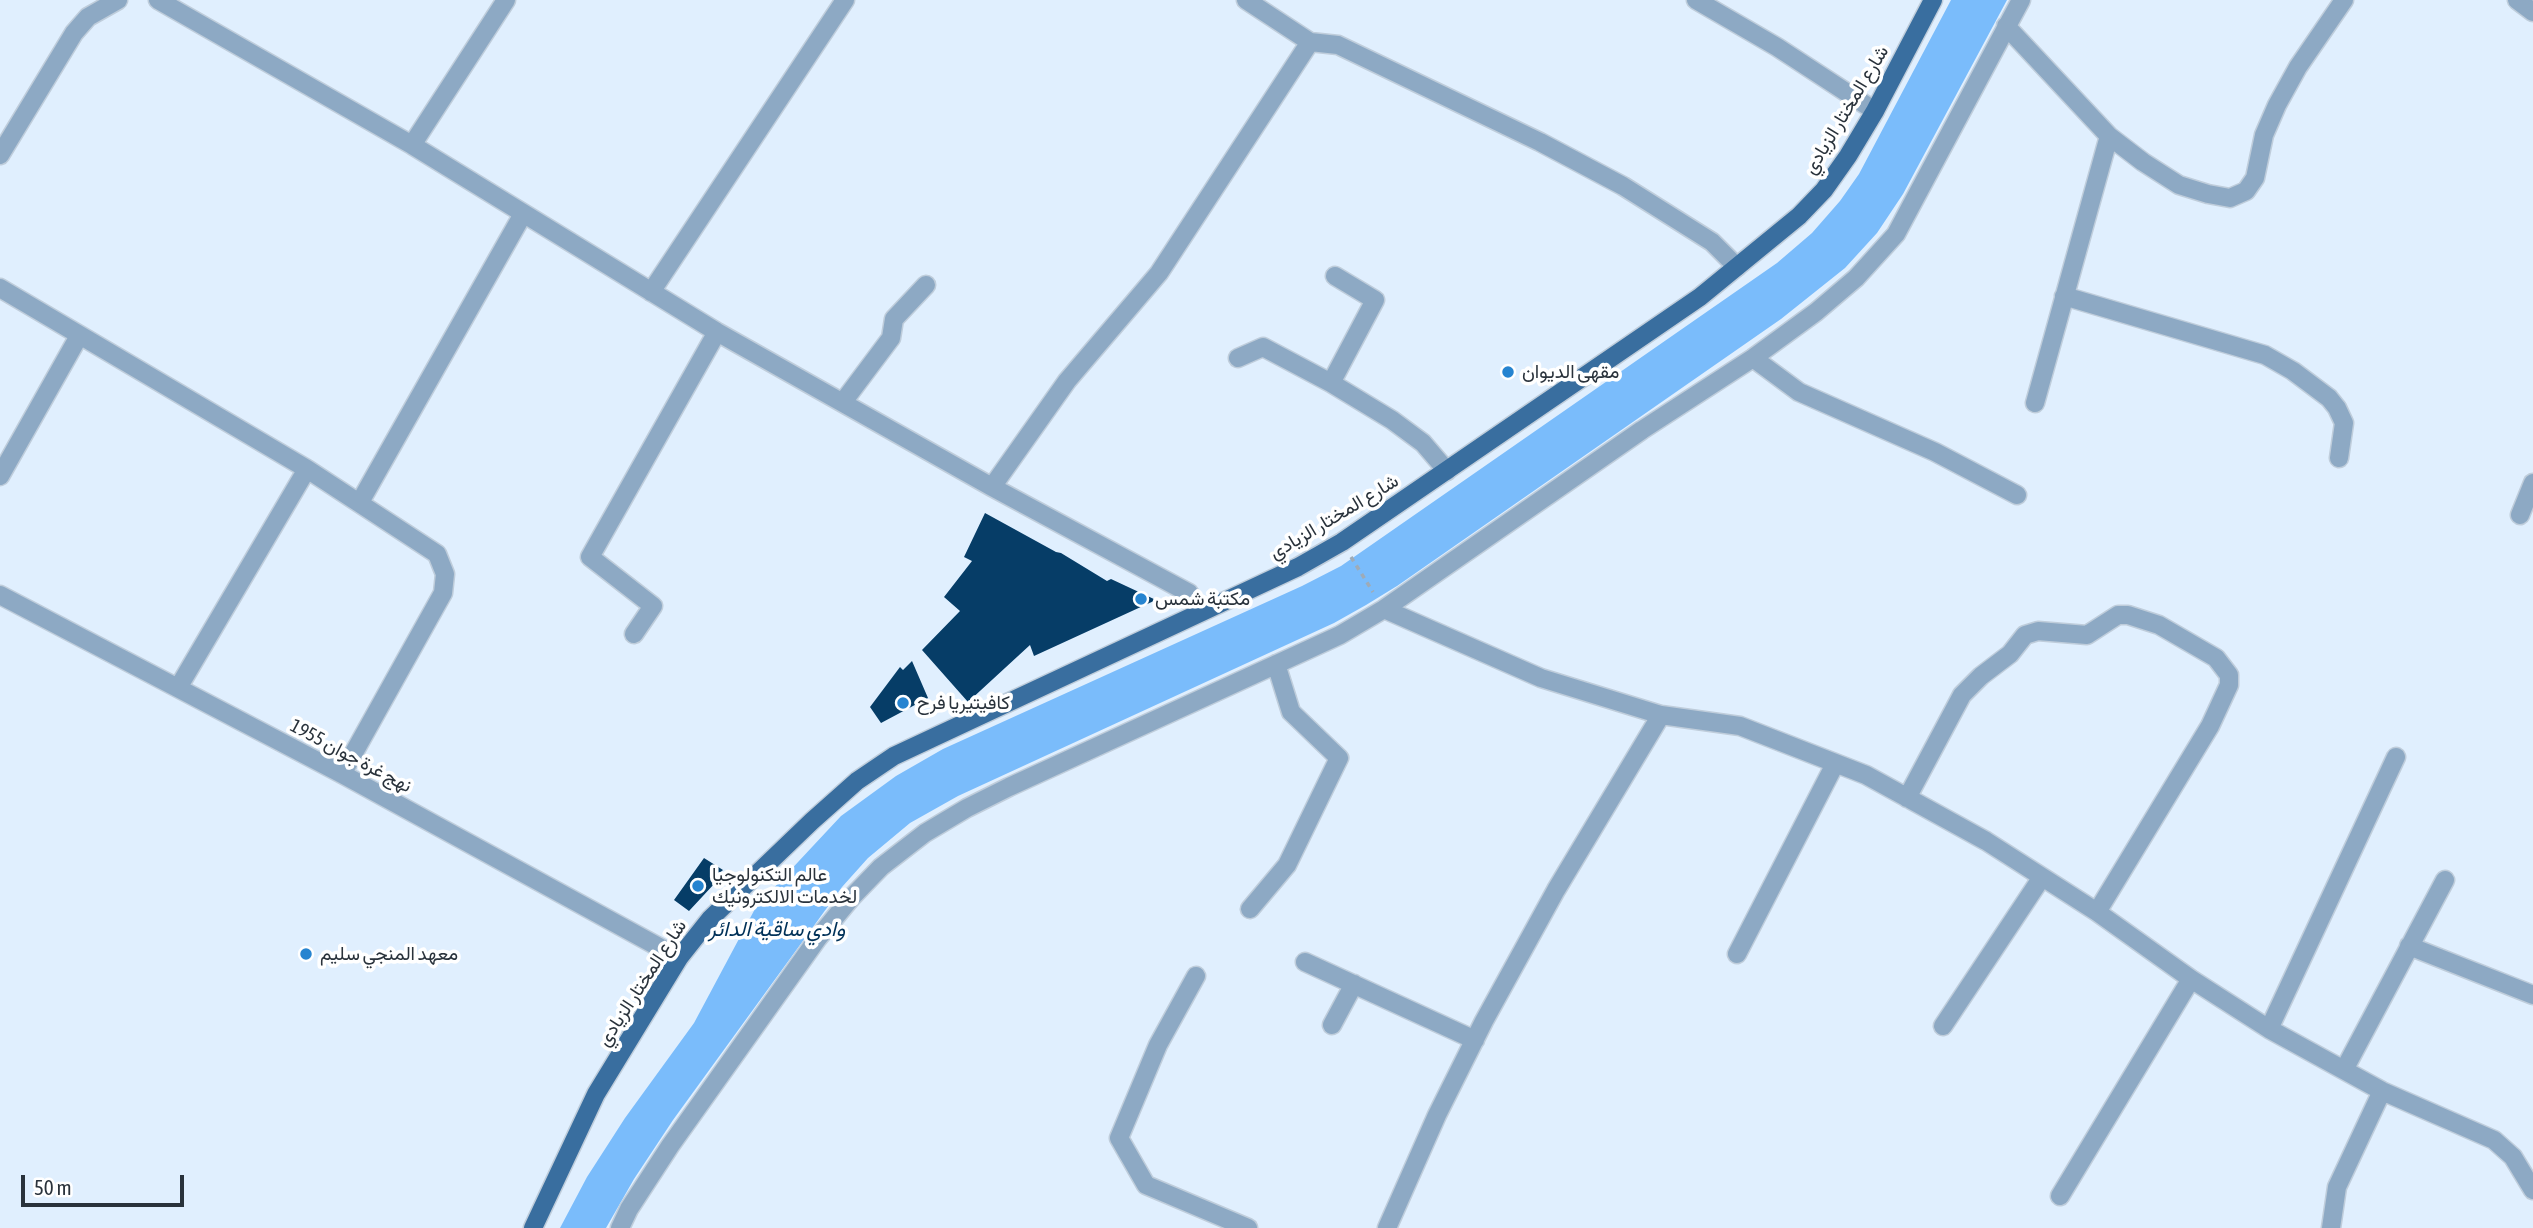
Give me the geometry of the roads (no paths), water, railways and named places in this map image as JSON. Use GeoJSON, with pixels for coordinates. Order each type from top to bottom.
{"type":"FeatureCollection","features":[{"type":"Feature","properties":{"kind":"main road","name":"شارع المختار الزيادي"},"geometry":{"type":"LineString","coordinates":[[533,1228],[596,1094],[679,958],[710,919],[857,781],[894,755],[1298,567],[1342,542],[1700,297],[1800,216],[1824,190],[1875,111],[1933,0]]}},
{"type":"Feature","properties":{"kind":"street"},"geometry":{"type":"LineString","coordinates":[[0,155],[74,33],[88,17],[118,0]]}},
{"type":"Feature","properties":{"kind":"street"},"geometry":{"type":"LineString","coordinates":[[158,0],[412,145],[717,332],[992,487],[1189,593],[1201,612]]}},
{"type":"Feature","properties":{"kind":"street"},"geometry":{"type":"LineString","coordinates":[[412,145],[506,0]]}},
{"type":"Feature","properties":{"kind":"street"},"geometry":{"type":"LineString","coordinates":[[651,292],[845,0]]}},
{"type":"Feature","properties":{"kind":"street"},"geometry":{"type":"LineString","coordinates":[[1246,0],[1310,42],[1338,45],[1623,186],[1712,242],[1737,267]]}},
{"type":"Feature","properties":{"kind":"street"},"geometry":{"type":"LineString","coordinates":[[1696,0],[1777,47],[1875,111]]}},
{"type":"Feature","properties":{"kind":"street"},"geometry":{"type":"LineString","coordinates":[[620,1228],[670,1146],[818,938],[881,867],[925,833],[967,808],[1069,758],[1340,635],[1384,609],[1642,430],[1753,358],[1816,312],[1846,286],[1896,234],[2021,0]]}},
{"type":"Feature","properties":{"kind":"street"},"geometry":{"type":"LineString","coordinates":[[2006,26],[2109,136],[2179,185],[2230,198],[2246,191],[2255,178],[2264,135],[2277,105],[2298,67],[2344,0]]}},
{"type":"Feature","properties":{"kind":"street"},"geometry":{"type":"LineString","coordinates":[[2517,0],[2533,12]]}},
{"type":"Feature","properties":{"kind":"street"},"geometry":{"type":"LineString","coordinates":[[992,487],[1067,381],[1159,273],[1310,42]]}},
{"type":"Feature","properties":{"kind":"street"},"geometry":{"type":"LineString","coordinates":[[2035,403],[2109,136]]}},
{"type":"Feature","properties":{"kind":"street"},"geometry":{"type":"LineString","coordinates":[[360,502],[523,214]]}},
{"type":"Feature","properties":{"kind":"street"},"geometry":{"type":"LineString","coordinates":[[1331,383],[1375,300],[1335,276]]}},
{"type":"Feature","properties":{"kind":"street"},"geometry":{"type":"LineString","coordinates":[[843,402],[891,338],[894,319],[926,285]]}},
{"type":"Feature","properties":{"kind":"street"},"geometry":{"type":"LineString","coordinates":[[0,288],[307,469],[437,554],[444,574],[443,593],[342,774]]}},
{"type":"Feature","properties":{"kind":"street"},"geometry":{"type":"LineString","coordinates":[[2064,296],[2265,355],[2294,371],[2329,398],[2337,408],[2344,423],[2339,458]]}},
{"type":"Feature","properties":{"kind":"street"},"geometry":{"type":"LineString","coordinates":[[634,634],[653,606],[590,557],[717,332]]}},
{"type":"Feature","properties":{"kind":"street"},"geometry":{"type":"LineString","coordinates":[[0,476],[79,336]]}},
{"type":"Feature","properties":{"kind":"street"},"geometry":{"type":"LineString","coordinates":[[1238,358],[1263,348],[1331,383],[1392,420],[1423,443],[1447,471]]}},
{"type":"Feature","properties":{"kind":"street"},"geometry":{"type":"LineString","coordinates":[[1753,358],[1799,392],[1935,452],[2017,495]]}},
{"type":"Feature","properties":{"kind":"street"},"geometry":{"type":"LineString","coordinates":[[178,688],[307,469]]}},
{"type":"Feature","properties":{"kind":"street"},"geometry":{"type":"LineString","coordinates":[[2520,515],[2533,483]]}},
{"type":"Feature","properties":{"kind":"street","name":"نهج غرة جوان 1955"},"geometry":{"type":"LineString","coordinates":[[0,595],[342,774],[679,958]]}},
{"type":"Feature","properties":{"kind":"street"},"geometry":{"type":"LineString","coordinates":[[1384,609],[1541,678],[1661,715],[1740,726],[1866,775],[1986,841],[2097,912],[2191,979],[2269,1029],[2382,1091],[2494,1140],[2513,1157],[2533,1190]]}},
{"type":"Feature","properties":{"kind":"street"},"geometry":{"type":"LineString","coordinates":[[1907,798],[1962,695],[1981,676],[2001,663],[2025,635],[2038,631],[2087,635],[2118,615],[2129,615],[2159,625],[2216,658],[2229,675],[2229,685],[2215,716],[2097,912]]}},
{"type":"Feature","properties":{"kind":"street"},"geometry":{"type":"LineString","coordinates":[[1250,909],[1287,865],[1339,758],[1291,712],[1276,664]]}},
{"type":"Feature","properties":{"kind":"street"},"geometry":{"type":"LineString","coordinates":[[1387,1228],[1437,1115],[1475,1040],[1556,890],[1661,715]]}},
{"type":"Feature","properties":{"kind":"street"},"geometry":{"type":"LineString","coordinates":[[2269,1029],[2396,757]]}},
{"type":"Feature","properties":{"kind":"street"},"geometry":{"type":"LineString","coordinates":[[1737,954],[1835,764]]}},
{"type":"Feature","properties":{"kind":"street"},"geometry":{"type":"LineString","coordinates":[[1943,1026],[2042,877]]}},
{"type":"Feature","properties":{"kind":"street"},"geometry":{"type":"LineString","coordinates":[[2344,1070],[2445,880]]}},
{"type":"Feature","properties":{"kind":"street"},"geometry":{"type":"LineString","coordinates":[[2409,946],[2533,995]]}},
{"type":"Feature","properties":{"kind":"street"},"geometry":{"type":"LineString","coordinates":[[1305,962],[1475,1040]]}},
{"type":"Feature","properties":{"kind":"street"},"geometry":{"type":"LineString","coordinates":[[1196,976],[1158,1045],[1119,1138],[1146,1185],[1248,1228]]}},
{"type":"Feature","properties":{"kind":"street"},"geometry":{"type":"LineString","coordinates":[[2060,1196],[2191,979]]}},
{"type":"Feature","properties":{"kind":"street"},"geometry":{"type":"LineString","coordinates":[[1332,1025],[1354,984]]}},
{"type":"Feature","properties":{"kind":"street"},"geometry":{"type":"LineString","coordinates":[[2331,1228],[2337,1187],[2382,1091]]}},
{"type":"Feature","properties":{"kind":"water","name":"وادي ساقية الدائر"},"geometry":{"type":"Polygon","coordinates":[[[1951,0],[2007,0],[1903,194],[1877,233],[1845,268],[1781,319],[1366,605],[1334,623],[958,796],[910,823],[868,858],[842,887],[673,1120],[606,1228],[560,1228],[587,1177],[625,1118],[694,1023],[756,907],[841,816],[896,776],[943,749],[1341,566],[1777,263],[1812,233],[1859,174],[1951,0]]]}},
{"type":"Feature","properties":{"kind":"place","name":"مقهى الديوان"},"geometry":{"type":"Point","coordinates":[1508,372]}},
{"type":"Feature","properties":{"kind":"place","name":"مكتبة شمس"},"geometry":{"type":"Point","coordinates":[1141,599]}},
{"type":"Feature","properties":{"kind":"place","name":"كافيتيريا فرح"},"geometry":{"type":"Point","coordinates":[903,703]}},
{"type":"Feature","properties":{"kind":"place","name":"عالم التكنولوجيا لخدمات الالكترونيك"},"geometry":{"type":"Point","coordinates":[698,886]}},
{"type":"Feature","properties":{"kind":"place","name":"معهد المنجي سليم"},"geometry":{"type":"Point","coordinates":[306,954]}}]}
